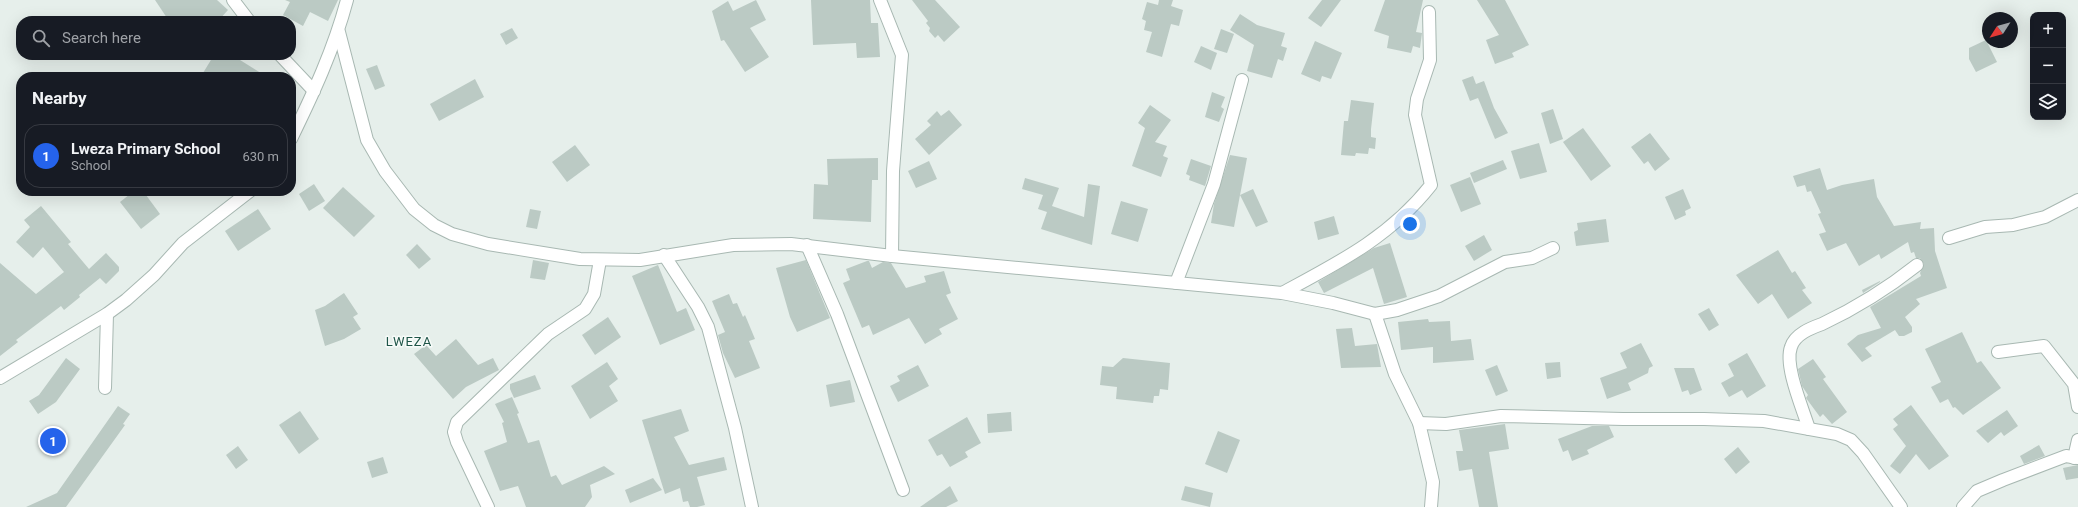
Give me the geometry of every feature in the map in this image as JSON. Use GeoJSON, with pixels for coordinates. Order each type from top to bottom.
{"type":"FeatureCollection","features":[{"type":"Feature","properties":{"kind":"street"},"geometry":{"type":"LineString","coordinates":[[233,0],[245,16]]}},
{"type":"Feature","properties":{"kind":"street"},"geometry":{"type":"LineString","coordinates":[[296,129],[339,32],[347,0]]}},
{"type":"Feature","properties":{"kind":"street"},"geometry":{"type":"LineString","coordinates":[[880,0],[902,55],[893,171],[892,256]]}},
{"type":"Feature","properties":{"kind":"street"},"geometry":{"type":"LineString","coordinates":[[1282,293],[1335,265],[1383,234],[1431,185],[1415,115],[1417,99],[1430,60],[1429,12]]}},
{"type":"Feature","properties":{"kind":"street"},"geometry":{"type":"LineString","coordinates":[[339,32],[367,140],[385,171],[424,219],[452,234],[488,244],[580,259],[600,260],[640,260],[733,245],[791,244],[892,256],[1282,293],[1375,314],[1397,310],[1439,296],[1505,262],[1532,258],[1553,248]]}},
{"type":"Feature","properties":{"kind":"street"},"geometry":{"type":"LineString","coordinates":[[285,60],[314,91]]}},
{"type":"Feature","properties":{"kind":"street"},"geometry":{"type":"LineString","coordinates":[[1176,283],[1214,184],[1242,80]]}},
{"type":"Feature","properties":{"kind":"street"},"geometry":{"type":"LineString","coordinates":[[2,373],[107,314],[126,300],[154,274],[183,243],[244,196]]}},
{"type":"Feature","properties":{"kind":"street"},"geometry":{"type":"LineString","coordinates":[[1949,238],[1985,227],[2013,225],[2045,217],[2078,200]]}},
{"type":"Feature","properties":{"kind":"street"},"geometry":{"type":"LineString","coordinates":[[807,246],[837,314],[903,490]]}},
{"type":"Feature","properties":{"kind":"street"},"geometry":{"type":"LineString","coordinates":[[664,255],[698,307],[708,327],[735,428],[752,507]]}},
{"type":"Feature","properties":{"kind":"street"},"geometry":{"type":"LineString","coordinates":[[488,507],[457,442],[454,432],[457,422],[548,334],[585,309],[594,294],[600,260]]}},
{"type":"Feature","properties":{"kind":"street"},"geometry":{"type":"LineString","coordinates":[[1809,429],[1792,373],[1789,356],[1791,346],[1794,341],[1806,330],[1842,314],[1892,284],[1917,264]]}},
{"type":"Feature","properties":{"kind":"street"},"geometry":{"type":"LineString","coordinates":[[105,388],[107,314]]}},
{"type":"Feature","properties":{"kind":"street"},"geometry":{"type":"LineString","coordinates":[[1375,314],[1395,374],[1419,423],[1433,482],[1431,507]]}},
{"type":"Feature","properties":{"kind":"street"},"geometry":{"type":"LineString","coordinates":[[1998,352],[2044,346],[2074,384],[2078,407]]}},
{"type":"Feature","properties":{"kind":"street"},"geometry":{"type":"LineString","coordinates":[[1419,423],[1446,424],[1501,416],[1764,421],[1838,434],[1851,440],[1863,453],[1901,507]]}},
{"type":"Feature","properties":{"kind":"street"},"geometry":{"type":"LineString","coordinates":[[1963,507],[1977,491],[2066,456],[2076,458],[2078,440]]}},
{"type":"Feature","properties":{"kind":"building"},"geometry":{"type":"Polygon","coordinates":[[[155,0],[217,0],[228,10],[223,16],[166,16],[155,0]]]}},
{"type":"Feature","properties":{"kind":"building"},"geometry":{"type":"Polygon","coordinates":[[[285,0],[338,0],[328,21],[310,12],[303,26],[296,22],[296,16],[283,15],[290,2],[285,0]]]}},
{"type":"Feature","properties":{"kind":"building"},"geometry":{"type":"Polygon","coordinates":[[[756,0],[766,20],[750,28],[769,57],[745,72],[724,40],[721,41],[712,11],[728,1],[733,11],[756,0]]]}},
{"type":"Feature","properties":{"kind":"building"},"geometry":{"type":"Polygon","coordinates":[[[811,0],[870,0],[871,23],[878,23],[880,57],[857,58],[856,43],[813,45],[811,0]]]}},
{"type":"Feature","properties":{"kind":"building"},"geometry":{"type":"Polygon","coordinates":[[[912,0],[935,0],[960,27],[944,42],[938,35],[935,38],[929,31],[930,28],[926,23],[928,21],[912,0]]]}},
{"type":"Feature","properties":{"kind":"building"},"geometry":{"type":"Polygon","coordinates":[[[1159,0],[1173,0],[1171,6],[1183,10],[1179,26],[1171,24],[1162,57],[1146,52],[1152,32],[1144,30],[1146,21],[1142,19],[1147,2],[1158,5],[1159,0]]]}},
{"type":"Feature","properties":{"kind":"building"},"geometry":{"type":"Polygon","coordinates":[[[1322,0],[1341,0],[1321,27],[1308,18],[1322,0]]]}},
{"type":"Feature","properties":{"kind":"building"},"geometry":{"type":"Polygon","coordinates":[[[1385,0],[1423,0],[1416,32],[1422,33],[1420,48],[1413,46],[1411,53],[1387,48],[1389,36],[1374,31],[1385,0]]]}},
{"type":"Feature","properties":{"kind":"building"},"geometry":{"type":"Polygon","coordinates":[[[1477,0],[1505,0],[1529,45],[1512,53],[1514,57],[1495,64],[1486,40],[1499,35],[1477,0]]]}},
{"type":"Feature","properties":{"kind":"building"},"geometry":{"type":"Polygon","coordinates":[[[1240,14],[1257,25],[1285,33],[1281,46],[1287,48],[1283,61],[1278,59],[1272,78],[1247,71],[1254,45],[1230,30],[1240,14]]]}},
{"type":"Feature","properties":{"kind":"building"},"geometry":{"type":"Polygon","coordinates":[[[512,28],[518,38],[506,45],[500,34],[512,28]]]}},
{"type":"Feature","properties":{"kind":"building"},"geometry":{"type":"Polygon","coordinates":[[[1221,29],[1234,34],[1227,53],[1214,49],[1221,29]]]}},
{"type":"Feature","properties":{"kind":"building"},"geometry":{"type":"Polygon","coordinates":[[[1315,41],[1342,53],[1331,79],[1322,76],[1320,82],[1301,74],[1315,41]]]}},
{"type":"Feature","properties":{"kind":"building"},"geometry":{"type":"Polygon","coordinates":[[[1982,42],[1982,48],[1990,48],[1997,62],[1976,72],[1969,59],[1969,48],[1982,42]]]}},
{"type":"Feature","properties":{"kind":"building"},"geometry":{"type":"Polygon","coordinates":[[[1201,46],[1217,53],[1211,70],[1194,62],[1201,46]]]}},
{"type":"Feature","properties":{"kind":"building"},"geometry":{"type":"Polygon","coordinates":[[[211,60],[240,60],[259,72],[204,72],[211,60]]]}},
{"type":"Feature","properties":{"kind":"building"},"geometry":{"type":"Polygon","coordinates":[[[377,65],[385,86],[375,90],[366,69],[377,65]]]}},
{"type":"Feature","properties":{"kind":"building"},"geometry":{"type":"Polygon","coordinates":[[[1473,76],[1476,84],[1484,81],[1494,108],[1508,133],[1495,139],[1478,98],[1470,101],[1462,80],[1473,76]]]}},
{"type":"Feature","properties":{"kind":"building"},"geometry":{"type":"Polygon","coordinates":[[[475,79],[484,97],[439,121],[430,104],[475,79]]]}},
{"type":"Feature","properties":{"kind":"building"},"geometry":{"type":"Polygon","coordinates":[[[1212,92],[1225,97],[1221,107],[1224,109],[1219,122],[1205,117],[1212,92]]]}},
{"type":"Feature","properties":{"kind":"building"},"geometry":{"type":"Polygon","coordinates":[[[1351,100],[1374,103],[1371,137],[1376,138],[1375,149],[1369,148],[1368,154],[1356,153],[1355,156],[1341,155],[1344,121],[1348,121],[1351,100]]]}},
{"type":"Feature","properties":{"kind":"building"},"geometry":{"type":"Polygon","coordinates":[[[1150,105],[1171,120],[1155,142],[1167,146],[1163,156],[1168,158],[1161,177],[1132,166],[1145,128],[1138,123],[1150,105]]]}},
{"type":"Feature","properties":{"kind":"building"},"geometry":{"type":"Polygon","coordinates":[[[1553,109],[1563,139],[1550,144],[1541,113],[1553,109]]]}},
{"type":"Feature","properties":{"kind":"building"},"geometry":{"type":"Polygon","coordinates":[[[949,110],[962,125],[929,155],[915,139],[931,125],[927,121],[937,111],[941,116],[949,110]]]}},
{"type":"Feature","properties":{"kind":"building"},"geometry":{"type":"Polygon","coordinates":[[[1583,128],[1611,166],[1591,181],[1563,142],[1583,128]]]}},
{"type":"Feature","properties":{"kind":"building"},"geometry":{"type":"Polygon","coordinates":[[[1650,133],[1670,159],[1655,171],[1648,161],[1644,164],[1631,147],[1650,133]]]}},
{"type":"Feature","properties":{"kind":"building"},"geometry":{"type":"Polygon","coordinates":[[[1539,143],[1547,172],[1520,179],[1511,151],[1539,143]]]}},
{"type":"Feature","properties":{"kind":"building"},"geometry":{"type":"Polygon","coordinates":[[[575,145],[590,165],[567,182],[552,162],[575,145]]]}},
{"type":"Feature","properties":{"kind":"building"},"geometry":{"type":"Polygon","coordinates":[[[1230,155],[1247,158],[1234,227],[1211,223],[1214,204],[1230,155]]]}},
{"type":"Feature","properties":{"kind":"building"},"geometry":{"type":"Polygon","coordinates":[[[878,158],[878,180],[872,180],[871,222],[813,219],[814,184],[828,185],[827,159],[878,158]]]}},
{"type":"Feature","properties":{"kind":"building"},"geometry":{"type":"Polygon","coordinates":[[[1191,159],[1211,166],[1205,186],[1189,180],[1190,176],[1186,174],[1191,159]]]}},
{"type":"Feature","properties":{"kind":"building"},"geometry":{"type":"Polygon","coordinates":[[[1503,160],[1507,169],[1474,183],[1470,173],[1503,160]]]}},
{"type":"Feature","properties":{"kind":"building"},"geometry":{"type":"Polygon","coordinates":[[[929,161],[937,179],[916,188],[908,171],[929,161]]]}},
{"type":"Feature","properties":{"kind":"building"},"geometry":{"type":"Polygon","coordinates":[[[1820,168],[1827,190],[1842,185],[1874,179],[1877,197],[1894,226],[1921,222],[1920,229],[1934,228],[1935,251],[1947,288],[1916,299],[1920,304],[1905,317],[1912,327],[1912,332],[1904,336],[1899,336],[1895,330],[1865,348],[1872,356],[1862,362],[1847,344],[1858,335],[1881,328],[1870,307],[1921,276],[1920,273],[1924,264],[1920,258],[1916,258],[1914,252],[1911,253],[1908,242],[1881,259],[1879,254],[1859,266],[1846,243],[1827,251],[1819,234],[1826,232],[1818,214],[1821,213],[1811,191],[1807,192],[1805,185],[1797,187],[1793,176],[1820,168]]]}},
{"type":"Feature","properties":{"kind":"building"},"geometry":{"type":"Polygon","coordinates":[[[1470,177],[1481,204],[1461,212],[1450,185],[1470,177]]]}},
{"type":"Feature","properties":{"kind":"building"},"geometry":{"type":"Polygon","coordinates":[[[1025,178],[1059,188],[1052,206],[1084,217],[1088,184],[1100,186],[1092,245],[1041,229],[1047,212],[1038,209],[1043,195],[1022,189],[1025,178]]]}},
{"type":"Feature","properties":{"kind":"building"},"geometry":{"type":"Polygon","coordinates":[[[314,184],[325,201],[309,211],[299,194],[314,184]]]}},
{"type":"Feature","properties":{"kind":"building"},"geometry":{"type":"Polygon","coordinates":[[[343,187],[375,216],[354,237],[323,208],[343,187]]]}},
{"type":"Feature","properties":{"kind":"building"},"geometry":{"type":"Polygon","coordinates":[[[1253,189],[1268,222],[1256,227],[1240,195],[1253,189]]]}},
{"type":"Feature","properties":{"kind":"building"},"geometry":{"type":"Polygon","coordinates":[[[1683,189],[1691,208],[1685,211],[1686,215],[1675,220],[1665,197],[1683,189]]]}},
{"type":"Feature","properties":{"kind":"building"},"geometry":{"type":"Polygon","coordinates":[[[128,196],[147,196],[160,214],[141,229],[120,202],[128,196]]]}},
{"type":"Feature","properties":{"kind":"building"},"geometry":{"type":"Polygon","coordinates":[[[1121,201],[1148,209],[1138,242],[1111,234],[1121,201]]]}},
{"type":"Feature","properties":{"kind":"building"},"geometry":{"type":"Polygon","coordinates":[[[41,206],[71,242],[68,244],[89,269],[106,253],[119,267],[119,271],[106,284],[100,278],[79,295],[80,297],[64,310],[61,306],[16,340],[18,342],[0,356],[0,263],[36,294],[64,272],[43,247],[33,258],[16,242],[30,227],[24,220],[41,206]]]}},
{"type":"Feature","properties":{"kind":"building"},"geometry":{"type":"Polygon","coordinates":[[[258,209],[271,229],[238,251],[225,231],[258,209]]]}},
{"type":"Feature","properties":{"kind":"building"},"geometry":{"type":"Polygon","coordinates":[[[530,209],[541,211],[537,229],[526,227],[530,209]]]}},
{"type":"Feature","properties":{"kind":"building"},"geometry":{"type":"Polygon","coordinates":[[[1334,216],[1339,234],[1318,240],[1314,222],[1334,216]]]}},
{"type":"Feature","properties":{"kind":"building"},"geometry":{"type":"Polygon","coordinates":[[[1606,219],[1609,242],[1576,246],[1574,232],[1578,230],[1577,223],[1606,219]]]}},
{"type":"Feature","properties":{"kind":"building"},"geometry":{"type":"Polygon","coordinates":[[[1484,235],[1492,250],[1474,261],[1465,246],[1484,235]]]}},
{"type":"Feature","properties":{"kind":"building"},"geometry":{"type":"Polygon","coordinates":[[[1390,243],[1407,297],[1384,304],[1373,268],[1324,293],[1318,282],[1374,248],[1390,243]]]}},
{"type":"Feature","properties":{"kind":"building"},"geometry":{"type":"Polygon","coordinates":[[[417,244],[431,259],[419,269],[406,255],[417,244]]]}},
{"type":"Feature","properties":{"kind":"building"},"geometry":{"type":"Polygon","coordinates":[[[1778,250],[1792,273],[1795,271],[1806,288],[1802,290],[1812,303],[1788,319],[1772,294],[1758,304],[1736,275],[1778,250]]]}},
{"type":"Feature","properties":{"kind":"building"},"geometry":{"type":"Polygon","coordinates":[[[533,260],[549,263],[545,280],[530,278],[533,260]]]}},
{"type":"Feature","properties":{"kind":"building"},"geometry":{"type":"Polygon","coordinates":[[[806,260],[830,318],[797,332],[790,317],[776,268],[806,260]]]}},
{"type":"Feature","properties":{"kind":"building"},"geometry":{"type":"Polygon","coordinates":[[[869,261],[872,268],[883,262],[891,263],[906,288],[926,282],[924,276],[944,271],[951,293],[946,295],[958,319],[939,329],[942,334],[925,344],[909,318],[873,335],[869,325],[862,328],[843,283],[850,280],[846,269],[869,261]]]}},
{"type":"Feature","properties":{"kind":"building"},"geometry":{"type":"Polygon","coordinates":[[[658,265],[677,312],[686,308],[695,330],[660,345],[632,276],[658,265]]]}},
{"type":"Feature","properties":{"kind":"building"},"geometry":{"type":"Polygon","coordinates":[[[1880,282],[1863,293],[1862,290],[1880,282]]]}},
{"type":"Feature","properties":{"kind":"building"},"geometry":{"type":"Polygon","coordinates":[[[344,293],[358,314],[353,317],[361,329],[344,339],[325,346],[315,310],[325,306],[344,293]]]}},
{"type":"Feature","properties":{"kind":"building"},"geometry":{"type":"Polygon","coordinates":[[[729,294],[733,304],[737,303],[743,317],[745,315],[755,339],[749,341],[760,368],[735,378],[723,353],[718,335],[725,332],[712,301],[729,294]]]}},
{"type":"Feature","properties":{"kind":"building"},"geometry":{"type":"Polygon","coordinates":[[[1709,308],[1719,325],[1709,331],[1698,314],[1709,308]]]}},
{"type":"Feature","properties":{"kind":"building"},"geometry":{"type":"Polygon","coordinates":[[[608,317],[621,337],[595,355],[582,335],[608,317]]]}},
{"type":"Feature","properties":{"kind":"building"},"geometry":{"type":"Polygon","coordinates":[[[1428,319],[1429,322],[1450,321],[1451,341],[1471,339],[1474,360],[1433,363],[1433,347],[1401,350],[1398,322],[1428,319]]]}},
{"type":"Feature","properties":{"kind":"building"},"geometry":{"type":"Polygon","coordinates":[[[1352,328],[1355,346],[1377,344],[1381,367],[1341,368],[1336,329],[1352,328]]]}},
{"type":"Feature","properties":{"kind":"building"},"geometry":{"type":"Polygon","coordinates":[[[1962,332],[1977,363],[1981,361],[2001,388],[1963,415],[1955,407],[1953,408],[1948,399],[1940,403],[1931,387],[1941,382],[1925,349],[1962,332]]]}},
{"type":"Feature","properties":{"kind":"building"},"geometry":{"type":"Polygon","coordinates":[[[456,339],[478,365],[493,358],[499,370],[466,387],[453,399],[414,354],[426,345],[436,356],[456,339]]]}},
{"type":"Feature","properties":{"kind":"building"},"geometry":{"type":"Polygon","coordinates":[[[1641,343],[1653,366],[1649,368],[1648,373],[1628,383],[1631,390],[1607,399],[1600,378],[1627,368],[1620,353],[1641,343]]]}},
{"type":"Feature","properties":{"kind":"building"},"geometry":{"type":"Polygon","coordinates":[[[1747,353],[1766,386],[1747,398],[1742,390],[1729,397],[1721,383],[1734,376],[1728,364],[1747,353]]]}},
{"type":"Feature","properties":{"kind":"building"},"geometry":{"type":"Polygon","coordinates":[[[66,358],[80,369],[56,402],[38,414],[29,401],[39,395],[66,358]]]}},
{"type":"Feature","properties":{"kind":"building"},"geometry":{"type":"Polygon","coordinates":[[[1123,358],[1170,363],[1168,390],[1160,389],[1159,396],[1154,396],[1153,403],[1116,399],[1117,387],[1100,385],[1102,366],[1113,367],[1123,358]]]}},
{"type":"Feature","properties":{"kind":"building"},"geometry":{"type":"Polygon","coordinates":[[[1813,359],[1826,377],[1823,379],[1847,412],[1832,424],[1823,414],[1820,417],[1806,398],[1808,395],[1802,386],[1798,369],[1813,359]]]}},
{"type":"Feature","properties":{"kind":"building"},"geometry":{"type":"Polygon","coordinates":[[[607,362],[618,379],[609,386],[618,401],[590,419],[571,386],[607,362]]]}},
{"type":"Feature","properties":{"kind":"building"},"geometry":{"type":"Polygon","coordinates":[[[1560,362],[1561,377],[1547,379],[1545,363],[1560,362]]]}},
{"type":"Feature","properties":{"kind":"building"},"geometry":{"type":"Polygon","coordinates":[[[918,365],[929,386],[898,402],[890,386],[900,381],[897,376],[918,365]]]}},
{"type":"Feature","properties":{"kind":"building"},"geometry":{"type":"Polygon","coordinates":[[[1497,365],[1508,391],[1496,396],[1485,370],[1497,365]]]}},
{"type":"Feature","properties":{"kind":"building"},"geometry":{"type":"Polygon","coordinates":[[[1674,368],[1694,368],[1702,390],[1690,395],[1688,390],[1682,392],[1674,368]]]}},
{"type":"Feature","properties":{"kind":"building"},"geometry":{"type":"Polygon","coordinates":[[[535,375],[541,389],[514,398],[510,389],[510,384],[535,375]]]}},
{"type":"Feature","properties":{"kind":"building"},"geometry":{"type":"Polygon","coordinates":[[[850,380],[855,402],[830,407],[826,385],[850,380]]]}},
{"type":"Feature","properties":{"kind":"building"},"geometry":{"type":"Polygon","coordinates":[[[512,397],[519,413],[517,414],[528,443],[539,440],[551,477],[556,475],[562,485],[604,466],[615,474],[590,485],[592,497],[585,507],[526,507],[518,486],[500,491],[484,451],[507,442],[502,423],[504,422],[495,404],[512,397]]]}},
{"type":"Feature","properties":{"kind":"building"},"geometry":{"type":"Polygon","coordinates":[[[1911,405],[1949,456],[1929,470],[1916,454],[1900,474],[1890,466],[1906,446],[1893,429],[1898,425],[1893,419],[1911,405]]]}},
{"type":"Feature","properties":{"kind":"building"},"geometry":{"type":"Polygon","coordinates":[[[118,406],[130,414],[123,424],[125,425],[66,507],[26,507],[57,493],[118,406]]]}},
{"type":"Feature","properties":{"kind":"building"},"geometry":{"type":"Polygon","coordinates":[[[681,409],[689,431],[674,437],[689,465],[724,457],[727,470],[697,477],[705,505],[697,507],[690,507],[688,501],[683,502],[680,488],[665,494],[642,420],[681,409]]]}},
{"type":"Feature","properties":{"kind":"building"},"geometry":{"type":"Polygon","coordinates":[[[2007,410],[2018,426],[2004,436],[2001,432],[1988,443],[1976,431],[2007,410]]]}},
{"type":"Feature","properties":{"kind":"building"},"geometry":{"type":"Polygon","coordinates":[[[300,411],[319,439],[299,454],[279,425],[300,411]]]}},
{"type":"Feature","properties":{"kind":"building"},"geometry":{"type":"Polygon","coordinates":[[[1011,412],[1012,431],[988,433],[987,414],[1011,412]]]}},
{"type":"Feature","properties":{"kind":"building"},"geometry":{"type":"Polygon","coordinates":[[[967,417],[981,443],[965,452],[968,457],[950,467],[942,454],[937,456],[928,440],[967,417]]]}},
{"type":"Feature","properties":{"kind":"building"},"geometry":{"type":"Polygon","coordinates":[[[1505,424],[1509,449],[1489,452],[1498,507],[1479,507],[1472,469],[1459,471],[1456,451],[1463,451],[1459,430],[1505,424]]]}},
{"type":"Feature","properties":{"kind":"building"},"geometry":{"type":"Polygon","coordinates":[[[1592,426],[1609,426],[1614,437],[1587,450],[1589,454],[1572,461],[1568,450],[1563,452],[1558,439],[1592,426]]]}},
{"type":"Feature","properties":{"kind":"building"},"geometry":{"type":"Polygon","coordinates":[[[1218,431],[1240,440],[1227,473],[1205,464],[1218,431]]]}},
{"type":"Feature","properties":{"kind":"building"},"geometry":{"type":"Polygon","coordinates":[[[2039,445],[2045,456],[2024,464],[2020,456],[2039,445]]]}},
{"type":"Feature","properties":{"kind":"building"},"geometry":{"type":"Polygon","coordinates":[[[238,446],[248,460],[236,469],[226,455],[238,446]]]}},
{"type":"Feature","properties":{"kind":"building"},"geometry":{"type":"Polygon","coordinates":[[[1738,447],[1750,462],[1736,474],[1724,459],[1738,447]]]}},
{"type":"Feature","properties":{"kind":"building"},"geometry":{"type":"Polygon","coordinates":[[[383,457],[388,473],[372,478],[367,462],[383,457]]]}},
{"type":"Feature","properties":{"kind":"building"},"geometry":{"type":"Polygon","coordinates":[[[2078,465],[2078,478],[2066,480],[2063,468],[2078,465]]]}},
{"type":"Feature","properties":{"kind":"building"},"geometry":{"type":"Polygon","coordinates":[[[653,478],[662,490],[630,503],[625,490],[653,478]]]}},
{"type":"Feature","properties":{"kind":"building"},"geometry":{"type":"Polygon","coordinates":[[[950,486],[958,501],[946,507],[920,507],[950,486]]]}},
{"type":"Feature","properties":{"kind":"building"},"geometry":{"type":"Polygon","coordinates":[[[1185,486],[1213,493],[1210,507],[1181,500],[1185,486]]]}},
{"type":"Feature","properties":{"kind":"place","name":"Lweza Primary School"},"geometry":{"type":"Point","coordinates":[53,441]}},
{"type":"Feature","properties":{"kind":"district","name":"LWEZA"},"geometry":{"type":"Point","coordinates":[409,341]}}]}
